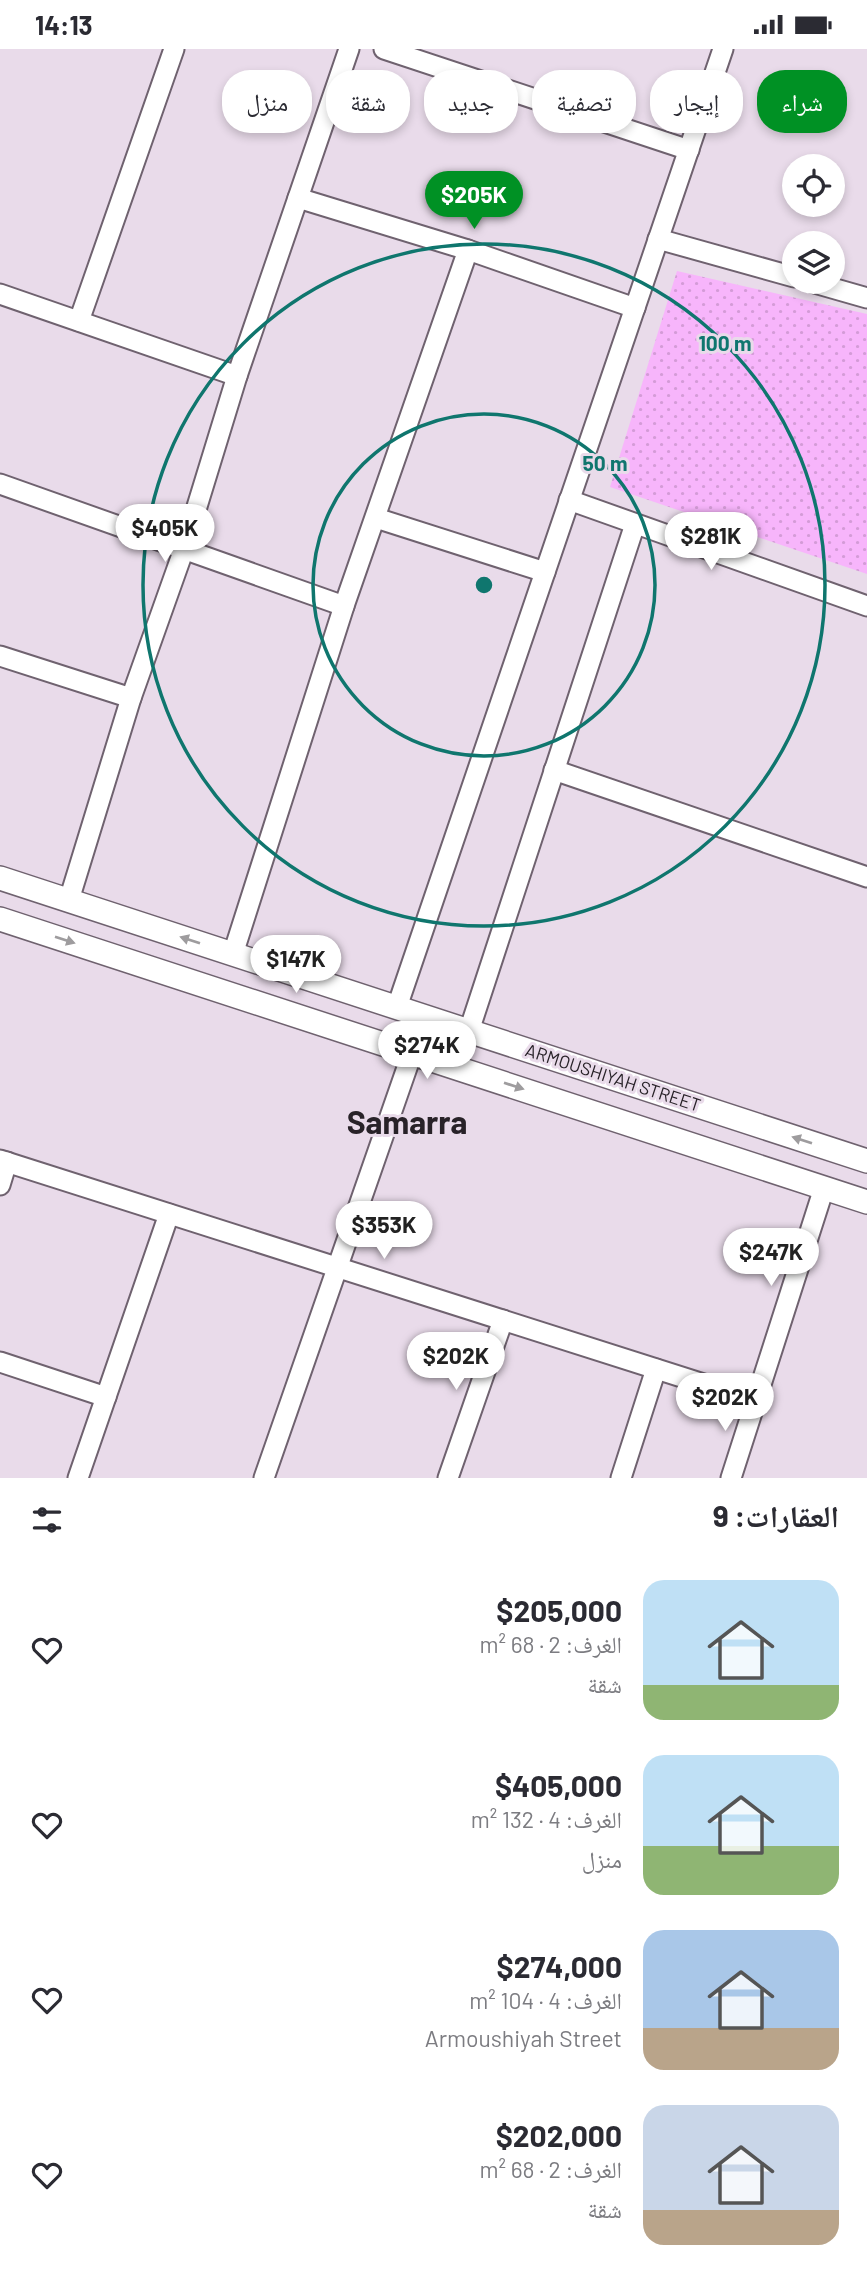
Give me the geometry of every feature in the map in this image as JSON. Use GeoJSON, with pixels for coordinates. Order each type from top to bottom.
{"type":"FeatureCollection","features":[{"type":"Feature","properties":{"kind":"street"},"geometry":{"type":"LineString","coordinates":[[79,321],[174,49]]}},
{"type":"Feature","properties":{"kind":"street"},"geometry":{"type":"LineString","coordinates":[[69,900],[131,698],[184,549],[237,376],[349,49]]}},
{"type":"Feature","properties":{"kind":"street"},"geometry":{"type":"LineString","coordinates":[[384,49],[689,150]]}},
{"type":"Feature","properties":{"kind":"street"},"geometry":{"type":"LineString","coordinates":[[397,1007],[723,49]]}},
{"type":"Feature","properties":{"kind":"street"},"geometry":{"type":"LineString","coordinates":[[298,198],[468,250],[635,308]]}},
{"type":"Feature","properties":{"kind":"street"},"geometry":{"type":"LineString","coordinates":[[658,239],[782,274]]}},
{"type":"Feature","properties":{"kind":"street"},"geometry":{"type":"LineString","coordinates":[[233,954],[344,606],[468,250]]}},
{"type":"Feature","properties":{"kind":"street"},"geometry":{"type":"LineString","coordinates":[[845,291],[867,297]]}},
{"type":"Feature","properties":{"kind":"street"},"geometry":{"type":"LineString","coordinates":[[0,294],[237,376]]}},
{"type":"Feature","properties":{"kind":"street"},"geometry":{"type":"LineString","coordinates":[[0,484],[344,606]]}},
{"type":"Feature","properties":{"kind":"street"},"geometry":{"type":"LineString","coordinates":[[569,501],[867,605]]}},
{"type":"Feature","properties":{"kind":"street"},"geometry":{"type":"LineString","coordinates":[[376,518],[545,572]]}},
{"type":"Feature","properties":{"kind":"street"},"geometry":{"type":"LineString","coordinates":[[469,1031],[635,524]]}},
{"type":"Feature","properties":{"kind":"street"},"geometry":{"type":"LineString","coordinates":[[0,656],[131,698]]}},
{"type":"Feature","properties":{"kind":"street"},"geometry":{"type":"LineString","coordinates":[[554,770],[867,877]]}},
{"type":"Feature","properties":{"kind":"street","name":"ARMOUSHIYAH STREET"},"geometry":{"type":"LineString","coordinates":[[0,878],[867,1161]]}},
{"type":"Feature","properties":{"kind":"street"},"geometry":{"type":"LineString","coordinates":[[0,919],[867,1202]]}},
{"type":"Feature","properties":{"kind":"street"},"geometry":{"type":"LineString","coordinates":[[311,1020],[323,983]]}},
{"type":"Feature","properties":{"kind":"street"},"geometry":{"type":"LineString","coordinates":[[264,1478],[425,1016]]}},
{"type":"Feature","properties":{"kind":"street"},"geometry":{"type":"LineString","coordinates":[[0,1185],[4,1161],[757,1401]]}},
{"type":"Feature","properties":{"kind":"street"},"geometry":{"type":"LineString","coordinates":[[731,1478],[824,1188]]}},
{"type":"Feature","properties":{"kind":"street"},"geometry":{"type":"LineString","coordinates":[[78,1478],[169,1214]]}},
{"type":"Feature","properties":{"kind":"street"},"geometry":{"type":"LineString","coordinates":[[448,1478],[503,1320]]}},
{"type":"Feature","properties":{"kind":"street"},"geometry":{"type":"LineString","coordinates":[[0,1362],[106,1397]]}},
{"type":"Feature","properties":{"kind":"street"},"geometry":{"type":"LineString","coordinates":[[621,1478],[656,1369]]}},
{"type":"Feature","properties":{"kind":"shaded area"},"geometry":{"type":"Polygon","coordinates":[[[677,271],[867,314],[867,574],[610,487],[677,271]]]}},
{"type":"Feature","properties":{"kind":"district","name":"Samarra"},"geometry":{"type":"Point","coordinates":[407,1123]}}]}
